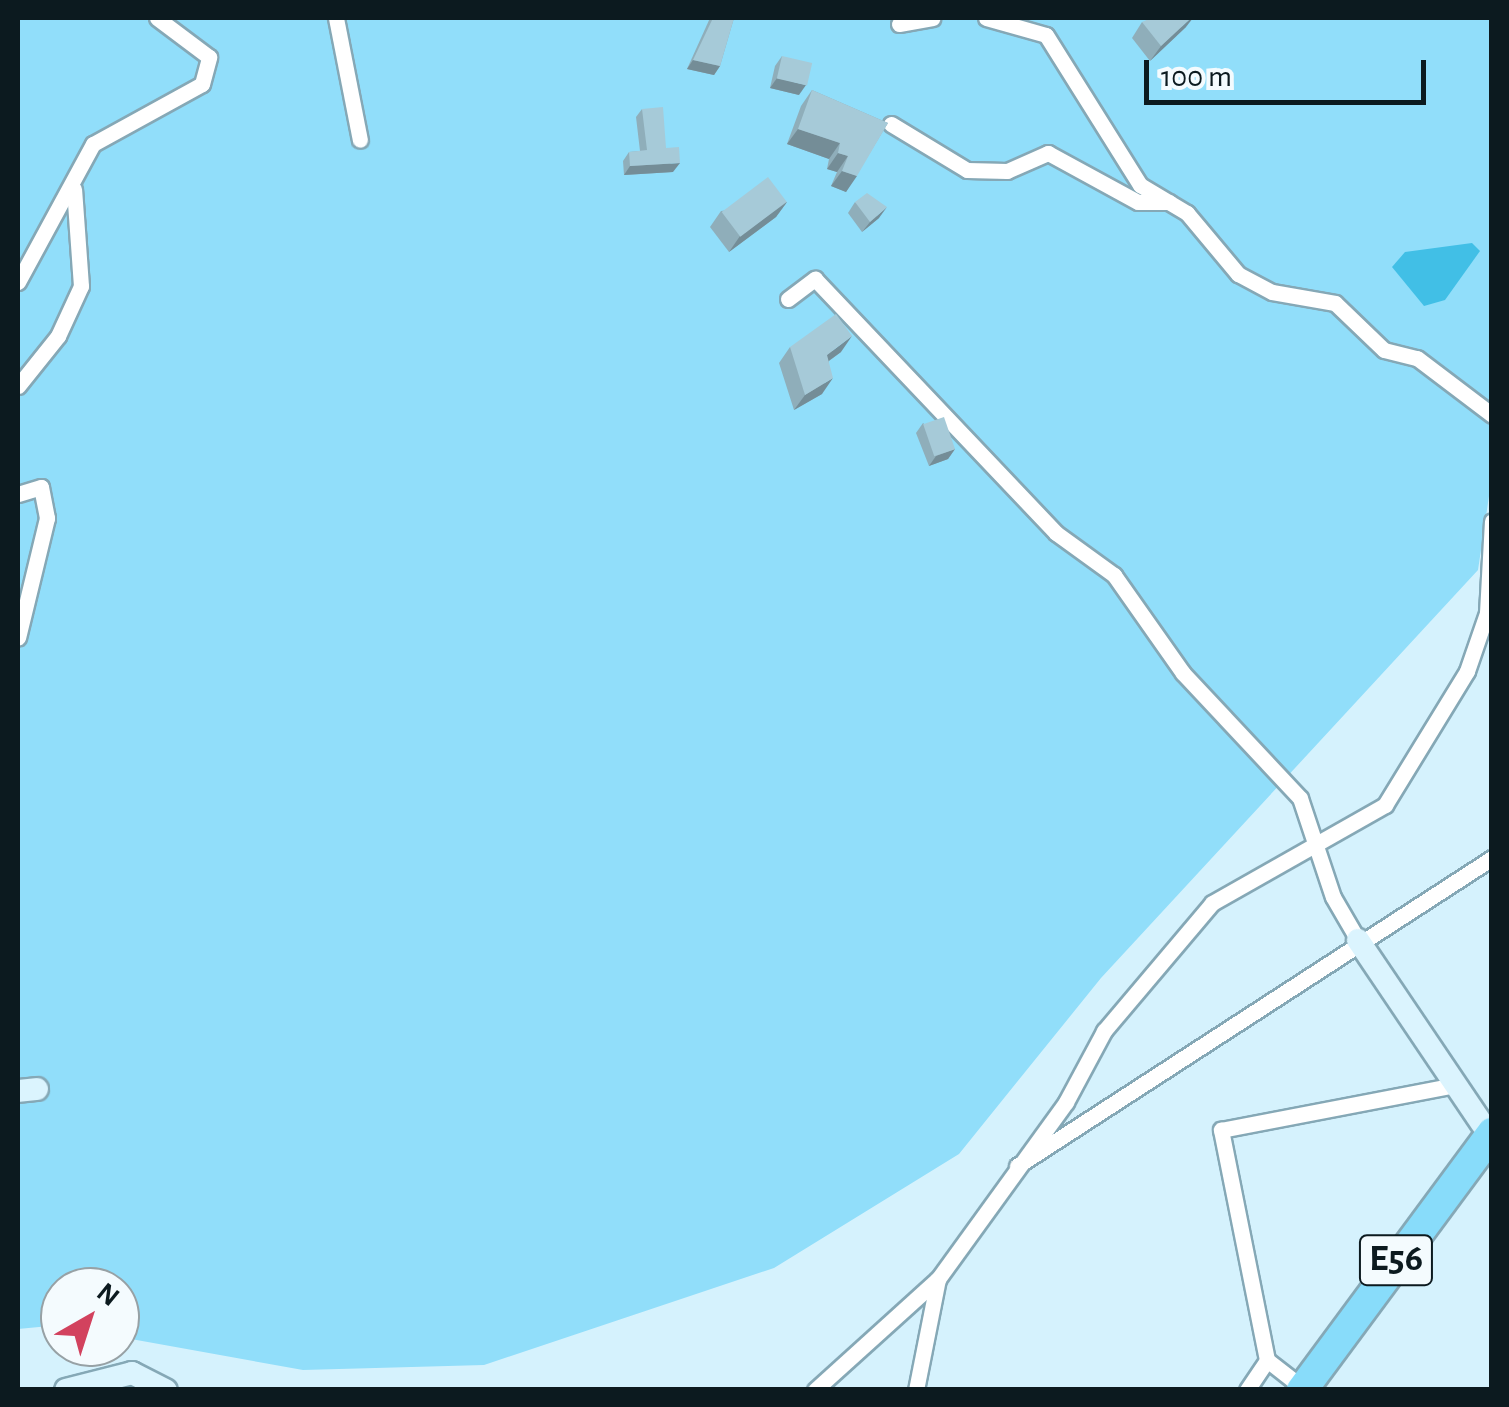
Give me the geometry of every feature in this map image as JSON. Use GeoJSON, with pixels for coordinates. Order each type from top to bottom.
{"type":"FeatureCollection","features":[{"type":"Feature","properties":{"kind":"highway","name":"E56"},"geometry":{"type":"LineString","coordinates":[[1306,1387],[1487,1129]]}},
{"type":"Feature","properties":{"kind":"highway","name":"E56"},"geometry":{"type":"LineString","coordinates":[[1306,1387],[1492,1161]]}},
{"type":"Feature","properties":{"kind":"street"},"geometry":{"type":"LineString","coordinates":[[18,282],[93,144],[202,84],[209,57],[156,18]]}},
{"type":"Feature","properties":{"kind":"street"},"geometry":{"type":"LineString","coordinates":[[336,18],[360,140]]}},
{"type":"Feature","properties":{"kind":"street"},"geometry":{"type":"LineString","coordinates":[[899,24],[932,18]]}},
{"type":"Feature","properties":{"kind":"street"},"geometry":{"type":"LineString","coordinates":[[986,18],[1046,34],[1140,184],[1169,202],[1238,274],[1272,292],[1335,302],[1384,350],[1417,358],[1492,414]]}},
{"type":"Feature","properties":{"kind":"street"},"geometry":{"type":"LineString","coordinates":[[891,124],[967,170],[1007,171],[1048,153],[1138,202],[1169,202]]}},
{"type":"Feature","properties":{"kind":"street"},"geometry":{"type":"LineString","coordinates":[[18,386],[58,336],[80,286],[74,185]]}},
{"type":"Feature","properties":{"kind":"street"},"geometry":{"type":"LineString","coordinates":[[788,299],[815,279],[1056,533],[1114,575],[1183,673],[1300,798],[1314,842],[1358,940],[1487,1129]]}},
{"type":"Feature","properties":{"kind":"street"},"geometry":{"type":"LineString","coordinates":[[18,494],[41,487],[48,518],[18,638]]}},
{"type":"Feature","properties":{"kind":"street"},"geometry":{"type":"LineString","coordinates":[[815,1390],[938,1279],[1012,1170],[1066,1102],[1104,1031],[1212,903],[1385,805],[1467,671],[1487,614],[1492,521]]}},
{"type":"Feature","properties":{"kind":"street"},"geometry":{"type":"LineString","coordinates":[[1012,1170],[1358,940],[1492,858]]}},
{"type":"Feature","properties":{"kind":"street"},"geometry":{"type":"LineString","coordinates":[[1306,1387],[1267,1360],[1221,1130],[1454,1085]]}},
{"type":"Feature","properties":{"kind":"street"},"geometry":{"type":"LineString","coordinates":[[916,1390],[938,1279]]}},
{"type":"Feature","properties":{"kind":"street"},"geometry":{"type":"LineString","coordinates":[[1247,1390],[1267,1360]]}},
{"type":"Feature","properties":{"kind":"street"},"geometry":{"type":"LineString","coordinates":[[66,1390],[132,1374],[166,1390]]}},
{"type":"Feature","properties":{"kind":"shaded area"},"geometry":{"type":"Polygon","coordinates":[[[18,18],[1491,18],[1492,476],[1478,570],[1101,978],[959,1154],[774,1268],[484,1365],[303,1370],[140,1341],[140,1267],[40,1267],[40,1327],[18,1329],[18,18]]]}},
{"type":"Feature","properties":{"kind":"shaded area"},"geometry":{"type":"Polygon","coordinates":[[[1472,243],[1480,251],[1445,300],[1424,306],[1392,267],[1405,252],[1472,243]]]}},
{"type":"Feature","properties":{"kind":"building"},"geometry":{"type":"Polygon","coordinates":[[[713,18],[734,18],[720,66],[693,60],[713,18]]]}},
{"type":"Feature","properties":{"kind":"building"},"geometry":{"type":"Polygon","coordinates":[[[1151,18],[1191,18],[1161,46],[1142,22],[1151,18]]]}},
{"type":"Feature","properties":{"kind":"building"},"geometry":{"type":"Polygon","coordinates":[[[782,56],[812,63],[807,85],[777,78],[782,56]]]}},
{"type":"Feature","properties":{"kind":"building"},"geometry":{"type":"Polygon","coordinates":[[[812,90],[888,123],[857,176],[842,171],[848,156],[838,153],[840,143],[798,129],[812,90]]]}},
{"type":"Feature","properties":{"kind":"building"},"geometry":{"type":"Polygon","coordinates":[[[663,107],[666,148],[679,147],[680,163],[630,166],[629,152],[647,150],[642,109],[663,107]]]}},
{"type":"Feature","properties":{"kind":"building"},"geometry":{"type":"Polygon","coordinates":[[[768,177],[787,202],[740,237],[722,212],[768,177]]]}},
{"type":"Feature","properties":{"kind":"building"},"geometry":{"type":"Polygon","coordinates":[[[867,193],[887,207],[870,222],[855,202],[867,193]]]}},
{"type":"Feature","properties":{"kind":"building"},"geometry":{"type":"Polygon","coordinates":[[[836,314],[852,336],[827,355],[833,378],[805,395],[790,347],[836,314]]]}},
{"type":"Feature","properties":{"kind":"building"},"geometry":{"type":"Polygon","coordinates":[[[944,417],[955,449],[934,456],[923,424],[944,417]]]}}]}
